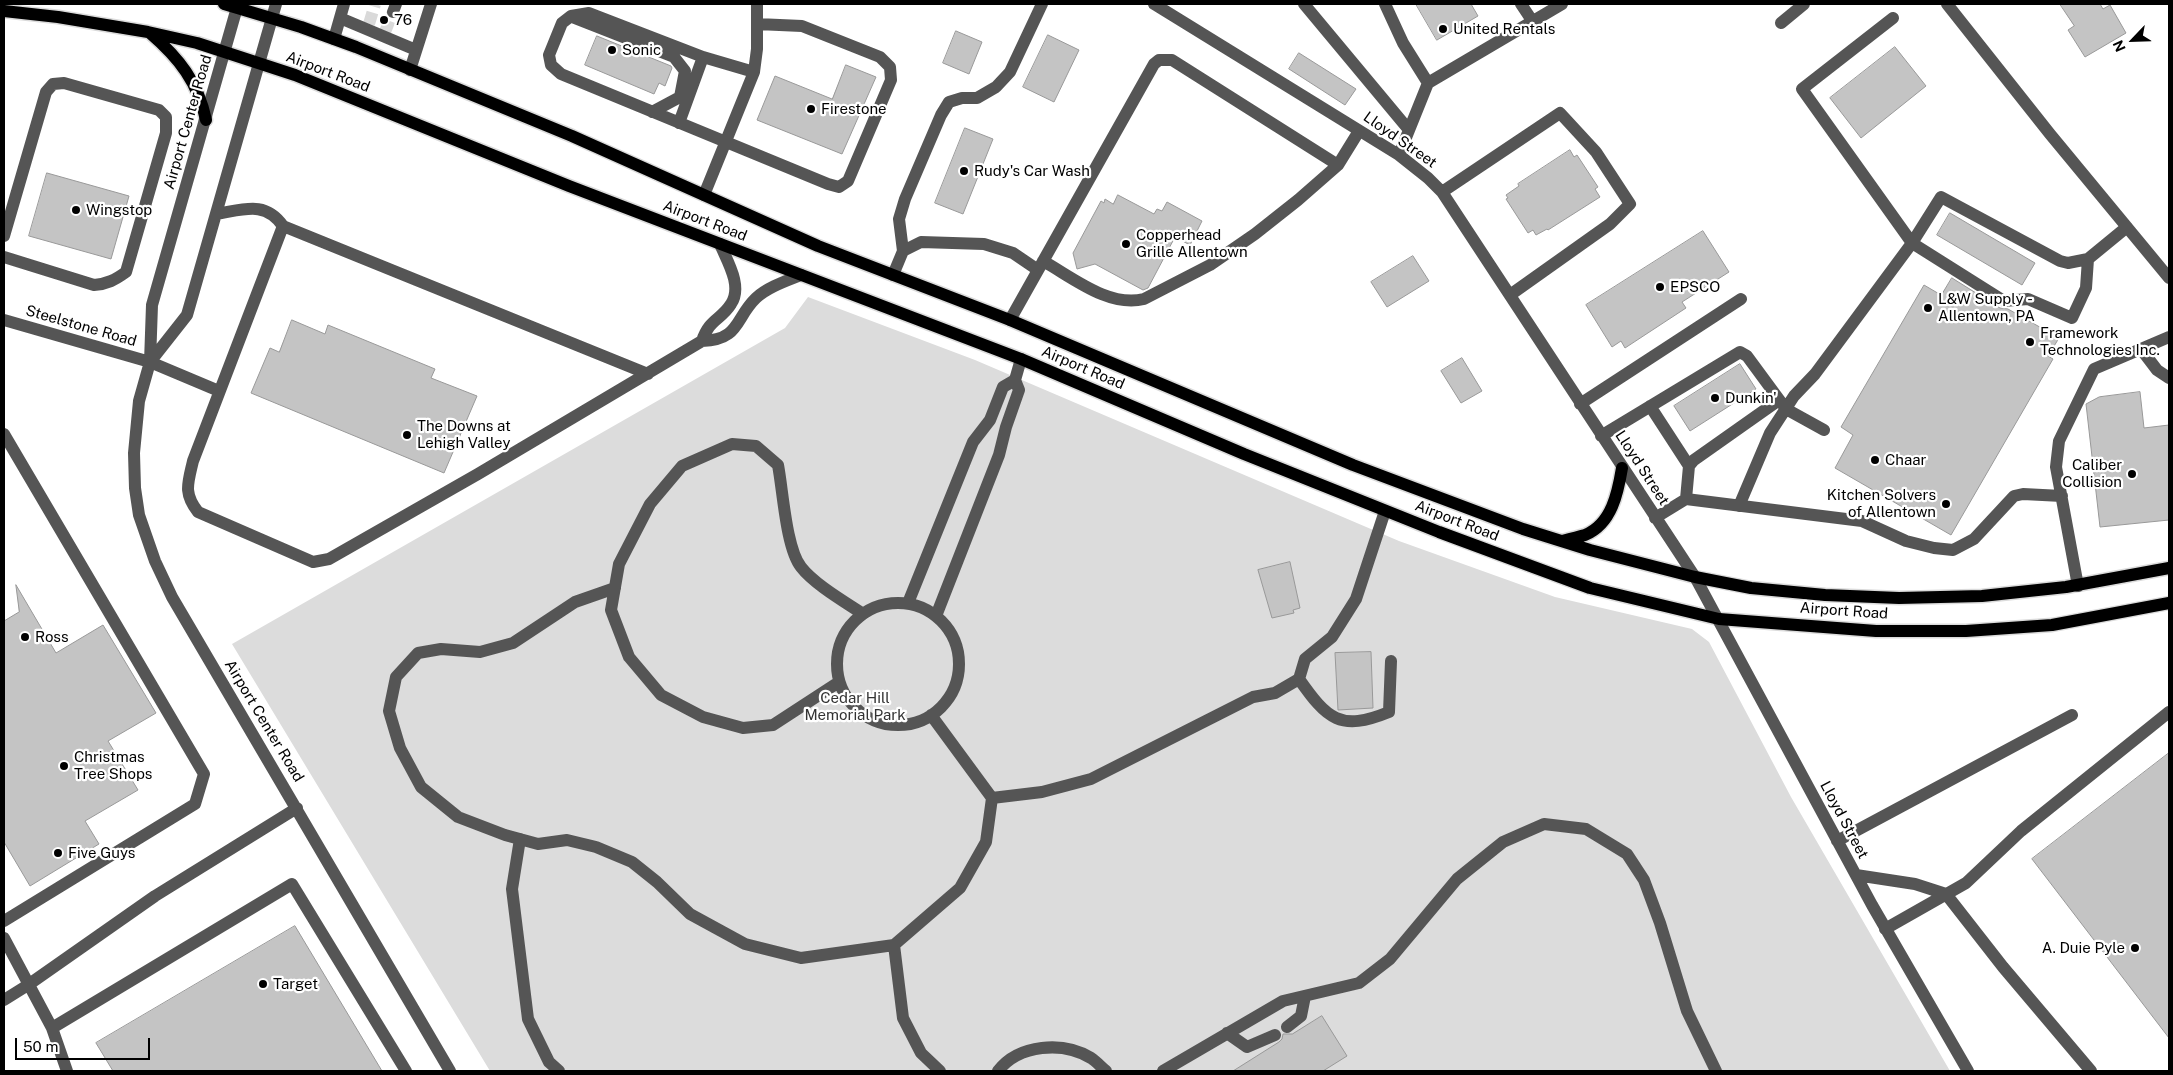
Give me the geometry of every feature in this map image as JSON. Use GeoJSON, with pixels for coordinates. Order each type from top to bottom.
{"type":"FeatureCollection","features":[{"type":"Feature","properties":{"kind":"main road","name":"Airport Road"},"geometry":{"type":"LineString","coordinates":[[224,4],[238,6],[334,39],[572,136],[818,246],[1010,320],[1352,465],[1523,529],[1562,541],[1695,577],[1761,589],[1825,595],[1898,598],[1982,596],[2078,586],[2169,568]]}},
{"type":"Feature","properties":{"kind":"main road","name":"Airport Road"},"geometry":{"type":"LineString","coordinates":[[4,11],[58,17],[148,32],[197,43],[260,63],[338,92],[508,162],[1021,359],[1244,454],[1385,511],[1590,588],[1719,619],[1876,631],[1966,631],[2052,625],[2169,603]]}},
{"type":"Feature","properties":{"kind":"main road"},"geometry":{"type":"LineString","coordinates":[[148,32],[169,49],[188,72],[198,93],[206,120]]}},
{"type":"Feature","properties":{"kind":"main road"},"geometry":{"type":"LineString","coordinates":[[1562,541],[1586,534],[1600,526],[1617,496],[1622,468]]}},
{"type":"Feature","properties":{"kind":"street","name":"Airport Center Road"},"geometry":{"type":"LineString","coordinates":[[150,362],[187,315],[276,4]]}},
{"type":"Feature","properties":{"kind":"street"},"geometry":{"type":"LineString","coordinates":[[334,39],[344,4]]}},
{"type":"Feature","properties":{"kind":"street"},"geometry":{"type":"LineString","coordinates":[[410,70],[431,4]]}},
{"type":"Feature","properties":{"kind":"street"},"geometry":{"type":"LineString","coordinates":[[704,195],[754,72],[757,49],[757,4]]}},
{"type":"Feature","properties":{"kind":"street"},"geometry":{"type":"LineString","coordinates":[[893,275],[903,251],[899,219],[905,199],[941,115],[949,102],[962,98],[977,98],[996,87],[1010,72],[1042,4]]}},
{"type":"Feature","properties":{"kind":"street","name":"Lloyd Street"},"geometry":{"type":"LineString","coordinates":[[1154,4],[1399,155],[1442,192],[1695,577],[1885,929],[1968,1071]]}},
{"type":"Feature","properties":{"kind":"street"},"geometry":{"type":"LineString","coordinates":[[1304,4],[1409,130]]}},
{"type":"Feature","properties":{"kind":"street"},"geometry":{"type":"LineString","coordinates":[[1385,4],[1403,43],[1428,84]]}},
{"type":"Feature","properties":{"kind":"street"},"geometry":{"type":"LineString","coordinates":[[1521,4],[1533,22]]}},
{"type":"Feature","properties":{"kind":"street"},"geometry":{"type":"LineString","coordinates":[[1399,155],[1428,84],[1562,4]]}},
{"type":"Feature","properties":{"kind":"street"},"geometry":{"type":"LineString","coordinates":[[1781,23],[1804,4]]}},
{"type":"Feature","properties":{"kind":"street"},"geometry":{"type":"LineString","coordinates":[[1947,4],[2169,278]]}},
{"type":"Feature","properties":{"kind":"street","name":"Airport Center Road"},"geometry":{"type":"LineString","coordinates":[[238,6],[152,304],[150,362],[139,401],[134,453],[135,488],[139,515],[146,538],[172,597],[450,1071]]}},
{"type":"Feature","properties":{"kind":"street"},"geometry":{"type":"LineString","coordinates":[[754,72],[703,57],[589,13],[571,16],[562,23],[549,55],[551,66],[561,74],[839,187],[848,181],[891,80],[890,67],[880,57],[802,26],[757,24]]}},
{"type":"Feature","properties":{"kind":"street"},"geometry":{"type":"LineString","coordinates":[[571,16],[674,57],[685,71],[680,96],[652,112]]}},
{"type":"Feature","properties":{"kind":"street"},"geometry":{"type":"LineString","coordinates":[[340,18],[368,26],[416,50]]}},
{"type":"Feature","properties":{"kind":"street"},"geometry":{"type":"LineString","coordinates":[[1892,18],[1802,89],[1912,243],[2004,301],[2028,298],[2072,318],[2086,288],[2088,259]]}},
{"type":"Feature","properties":{"kind":"street"},"geometry":{"type":"LineString","coordinates":[[679,123],[703,57]]}},
{"type":"Feature","properties":{"kind":"street"},"geometry":{"type":"LineString","coordinates":[[1010,320],[1140,87],[1154,64],[1159,60],[1172,60],[1338,164]]}},
{"type":"Feature","properties":{"kind":"street"},"geometry":{"type":"LineString","coordinates":[[4,236],[46,92],[54,84],[64,83],[159,110],[166,117],[166,133],[126,272],[113,281],[104,284],[94,284],[4,257]]}},
{"type":"Feature","properties":{"kind":"street"},"geometry":{"type":"LineString","coordinates":[[1442,192],[1560,113],[1596,152],[1630,204],[1610,224],[1510,295]]}},
{"type":"Feature","properties":{"kind":"street"},"geometry":{"type":"LineString","coordinates":[[903,251],[921,242],[984,244],[1040,265],[1103,295],[1134,302],[1144,299],[1210,265],[1240,245],[1298,200],[1338,164],[1359,130]]}},
{"type":"Feature","properties":{"kind":"street"},"geometry":{"type":"LineString","coordinates":[[1686,499],[1689,466],[1694,460],[1794,396],[1815,374],[1912,243],[1941,197],[2060,261],[2068,263],[2088,259],[2127,227]]}},
{"type":"Feature","properties":{"kind":"street"},"geometry":{"type":"LineString","coordinates":[[216,214],[262,209],[275,214],[283,226],[648,374]]}},
{"type":"Feature","properties":{"kind":"street"},"geometry":{"type":"LineString","coordinates":[[283,226],[193,461],[188,487],[189,500],[198,512],[313,562],[329,559],[702,341],[717,340],[732,331],[757,297],[801,275]]}},
{"type":"Feature","properties":{"kind":"street"},"geometry":{"type":"LineString","coordinates":[[702,341],[706,328],[731,304],[736,290],[731,270],[720,244]]}},
{"type":"Feature","properties":{"kind":"street"},"geometry":{"type":"LineString","coordinates":[[1580,404],[1741,299]]}},
{"type":"Feature","properties":{"kind":"street","name":"Steelstone Road"},"geometry":{"type":"LineString","coordinates":[[4,320],[150,362],[219,391]]}},
{"type":"Feature","properties":{"kind":"street"},"geometry":{"type":"LineString","coordinates":[[2078,586],[2056,467],[2059,441],[2094,369],[2169,337]]}},
{"type":"Feature","properties":{"kind":"street"},"geometry":{"type":"LineString","coordinates":[[2141,349],[2157,370],[2169,378]]}},
{"type":"Feature","properties":{"kind":"street"},"geometry":{"type":"LineString","coordinates":[[1601,436],[1740,352],[1747,356],[1782,404],[1824,430]]}},
{"type":"Feature","properties":{"kind":"street"},"geometry":{"type":"LineString","coordinates":[[936,616],[999,455],[1006,427],[1019,390],[1015,380],[1021,359]]}},
{"type":"Feature","properties":{"kind":"street"},"geometry":{"type":"LineString","coordinates":[[908,603],[973,442],[990,420],[1003,387],[1015,380]]}},
{"type":"Feature","properties":{"kind":"street"},"geometry":{"type":"LineString","coordinates":[[1739,506],[1782,404]]}},
{"type":"Feature","properties":{"kind":"street"},"geometry":{"type":"LineString","coordinates":[[1650,406],[1689,466]]}},
{"type":"Feature","properties":{"kind":"street"},"geometry":{"type":"LineString","coordinates":[[990,420],[1006,427]]}},
{"type":"Feature","properties":{"kind":"street"},"geometry":{"type":"LineString","coordinates":[[4,434],[204,774],[195,804],[4,921]]}},
{"type":"Feature","properties":{"kind":"street"},"geometry":{"type":"LineString","coordinates":[[839,682],[773,725],[743,728],[703,717],[661,695],[629,657],[611,610],[619,564],[650,504],[682,466],[732,444],[756,446],[778,465],[788,536],[800,566],[826,589],[863,614]]}},
{"type":"Feature","properties":{"kind":"street"},"geometry":{"type":"LineString","coordinates":[[1655,518],[1686,499],[1862,521],[1906,541],[1934,548],[1953,550],[1974,539],[2014,496],[2023,494],[2062,496]]}},
{"type":"Feature","properties":{"kind":"street"},"geometry":{"type":"LineString","coordinates":[[992,798],[1042,792],[1091,778],[1254,697],[1275,693],[1299,679],[1305,659],[1332,637],[1356,600],[1385,511]]}},
{"type":"Feature","properties":{"kind":"street"},"geometry":{"type":"LineString","coordinates":[[615,588],[575,602],[513,643],[480,652],[441,649],[418,653],[396,677],[389,711],[400,748],[422,787],[458,817],[538,844],[567,840],[596,847],[632,862],[657,882],[690,914],[744,944],[802,958],[894,945],[960,888],[986,842],[992,798],[930,715]]}},
{"type":"Feature","properties":{"kind":"street"},"geometry":{"type":"LineString","coordinates":[[887,603],[908,603],[928,610],[943,622],[954,639],[959,658],[958,678],[950,696],[938,711],[921,721],[902,725],[882,723],[864,715],[849,701],[839,682],[836,662],[840,641],[852,623],[868,610],[887,603]]}},
{"type":"Feature","properties":{"kind":"street"},"geometry":{"type":"LineString","coordinates":[[1299,679],[1318,706],[1340,721],[1370,720],[1389,712],[1391,661]]}},
{"type":"Feature","properties":{"kind":"street"},"geometry":{"type":"LineString","coordinates":[[1885,929],[1966,883],[2021,831],[2169,712]]}},
{"type":"Feature","properties":{"kind":"street"},"geometry":{"type":"LineString","coordinates":[[1837,841],[2072,715]]}},
{"type":"Feature","properties":{"kind":"street"},"geometry":{"type":"LineString","coordinates":[[4,1000],[155,896],[297,808]]}},
{"type":"Feature","properties":{"kind":"street"},"geometry":{"type":"LineString","coordinates":[[1163,1071],[1283,1001],[1359,983],[1390,959],[1457,879],[1502,842],[1544,824],[1586,829],[1627,854],[1644,880],[1660,923],[1687,1012],[1716,1071]]}},
{"type":"Feature","properties":{"kind":"street"},"geometry":{"type":"LineString","coordinates":[[520,839],[512,889],[528,1019],[548,1062],[559,1071]]}},
{"type":"Feature","properties":{"kind":"street"},"geometry":{"type":"LineString","coordinates":[[1856,875],[1915,884],[1946,894],[2003,967],[2091,1071]]}},
{"type":"Feature","properties":{"kind":"street"},"geometry":{"type":"LineString","coordinates":[[52,1028],[292,884],[406,1071]]}},
{"type":"Feature","properties":{"kind":"street"},"geometry":{"type":"LineString","coordinates":[[4,938],[52,1028],[67,1071]]}},
{"type":"Feature","properties":{"kind":"street"},"geometry":{"type":"LineString","coordinates":[[894,945],[904,1018],[921,1053],[940,1071]]}},
{"type":"Feature","properties":{"kind":"street"},"geometry":{"type":"LineString","coordinates":[[1288,1027],[1301,1016],[1305,996]]}},
{"type":"Feature","properties":{"kind":"street"},"geometry":{"type":"LineString","coordinates":[[1227,1033],[1247,1047],[1275,1035]]}},
{"type":"Feature","properties":{"kind":"street"},"geometry":{"type":"LineString","coordinates":[[998,1071],[1023,1053],[1046,1047],[1070,1049],[1092,1058],[1106,1071]]}},
{"type":"Feature","properties":{"kind":"green space","name":"Cedar Hill Memorial Park"},"geometry":{"type":"Polygon","coordinates":[[[808,297],[975,360],[1399,541],[1555,597],[1692,629],[1709,642],[1791,797],[1950,1071],[490,1071],[232,644],[785,328],[808,297]]]}},
{"type":"Feature","properties":{"kind":"building","name":"United Rentals"},"geometry":{"type":"Polygon","coordinates":[[[1416,4],[1471,4],[1478,16],[1437,40],[1416,4]]]}},
{"type":"Feature","properties":{"kind":"building"},"geometry":{"type":"Polygon","coordinates":[[[2060,4],[2100,4],[2103,9],[2110,5],[2126,33],[2085,57],[2068,30],[2074,26],[2060,4]]]}},
{"type":"Feature","properties":{"kind":"building"},"geometry":{"type":"Polygon","coordinates":[[[956,31],[982,42],[969,74],[943,63],[956,31]]]}},
{"type":"Feature","properties":{"kind":"building"},"geometry":{"type":"Polygon","coordinates":[[[1048,35],[1079,50],[1054,102],[1023,87],[1048,35]]]}},
{"type":"Feature","properties":{"kind":"building","name":"Sonic"},"geometry":{"type":"Polygon","coordinates":[[[597,36],[671,66],[672,68],[665,86],[659,83],[654,94],[585,65],[597,36]]]}},
{"type":"Feature","properties":{"kind":"building"},"geometry":{"type":"Polygon","coordinates":[[[1895,47],[1926,86],[1861,138],[1830,98],[1895,47]]]}},
{"type":"Feature","properties":{"kind":"building"},"geometry":{"type":"Polygon","coordinates":[[[1299,53],[1356,89],[1345,105],[1289,69],[1299,53]]]}},
{"type":"Feature","properties":{"kind":"building","name":"Firestone"},"geometry":{"type":"Polygon","coordinates":[[[846,65],[876,77],[842,154],[757,120],[775,76],[832,99],[846,65]]]}},
{"type":"Feature","properties":{"kind":"building","name":"Rudy's Car Wash"},"geometry":{"type":"Polygon","coordinates":[[[965,128],[993,139],[963,214],[935,203],[965,128]]]}},
{"type":"Feature","properties":{"kind":"building"},"geometry":{"type":"Polygon","coordinates":[[[1570,150],[1574,157],[1577,155],[1598,187],[1595,189],[1600,197],[1548,230],[1536,235],[1533,230],[1528,233],[1506,199],[1508,198],[1506,195],[1519,186],[1518,184],[1570,150]]]}},
{"type":"Feature","properties":{"kind":"building"},"geometry":{"type":"Polygon","coordinates":[[[47,173],[129,196],[111,259],[29,236],[47,173]]]}},
{"type":"Feature","properties":{"kind":"building","name":"Copperhead Grille Allentown"},"geometry":{"type":"Polygon","coordinates":[[[1118,195],[1154,214],[1157,209],[1162,211],[1167,202],[1202,221],[1190,245],[1175,237],[1148,288],[1143,290],[1095,264],[1077,269],[1073,253],[1101,201],[1104,203],[1105,199],[1113,204],[1118,195]]]}},
{"type":"Feature","properties":{"kind":"building"},"geometry":{"type":"Polygon","coordinates":[[[1950,213],[2035,263],[2022,285],[1937,235],[1950,213]]]}},
{"type":"Feature","properties":{"kind":"building","name":"EPSCO"},"geometry":{"type":"Polygon","coordinates":[[[1703,231],[1729,272],[1682,302],[1686,308],[1625,348],[1621,341],[1612,347],[1586,305],[1703,231]]]}},
{"type":"Feature","properties":{"kind":"building"},"geometry":{"type":"Polygon","coordinates":[[[1413,256],[1429,281],[1387,307],[1371,282],[1413,256]]]}},
{"type":"Feature","properties":{"kind":"building"},"geometry":{"type":"Polygon","coordinates":[[[1952,278],[2000,308],[2008,309],[2059,338],[2048,356],[2053,359],[1951,535],[1835,468],[1853,435],[1841,427],[1924,285],[1941,295],[1952,278]]]}},
{"type":"Feature","properties":{"kind":"building","name":"The Downs at Lehigh Valley"},"geometry":{"type":"Polygon","coordinates":[[[292,320],[325,334],[328,325],[435,369],[431,378],[477,396],[444,473],[251,393],[270,348],[279,352],[292,320]]]}},
{"type":"Feature","properties":{"kind":"building"},"geometry":{"type":"Polygon","coordinates":[[[1462,358],[1482,391],[1461,403],[1441,371],[1462,358]]]}},
{"type":"Feature","properties":{"kind":"building","name":"Dunkin'"},"geometry":{"type":"Polygon","coordinates":[[[1740,364],[1756,389],[1690,431],[1674,406],[1740,364]]]}},
{"type":"Feature","properties":{"kind":"building","name":"Caliber Collision"},"geometry":{"type":"Polygon","coordinates":[[[2140,392],[2144,428],[2169,425],[2169,520],[2100,527],[2086,404],[2099,397],[2140,392]]]}},
{"type":"Feature","properties":{"kind":"building"},"geometry":{"type":"Polygon","coordinates":[[[1290,562],[1300,608],[1293,610],[1294,613],[1272,618],[1258,570],[1290,562]]]}},
{"type":"Feature","properties":{"kind":"building","name":"Christmas Tree Shops"},"geometry":{"type":"Polygon","coordinates":[[[16,585],[56,653],[103,625],[156,713],[108,741],[138,790],[85,821],[99,844],[30,886],[4,842],[4,621],[19,612],[16,585]]]}},
{"type":"Feature","properties":{"kind":"building"},"geometry":{"type":"Polygon","coordinates":[[[1371,652],[1373,708],[1338,710],[1335,653],[1371,652]]]}},
{"type":"Feature","properties":{"kind":"building","name":"A. Duie Pyle"},"geometry":{"type":"Polygon","coordinates":[[[2169,753],[2169,1038],[2032,859],[2169,753]]]}},
{"type":"Feature","properties":{"kind":"building","name":"Target"},"geometry":{"type":"Polygon","coordinates":[[[295,926],[382,1071],[113,1071],[96,1043],[295,926]]]}},
{"type":"Feature","properties":{"kind":"building"},"geometry":{"type":"Polygon","coordinates":[[[1322,1016],[1347,1056],[1323,1071],[1233,1071],[1279,1042],[1283,1034],[1292,1034],[1322,1016]]]}},
{"type":"Feature","properties":{"kind":"tunnel"},"geometry":{"type":"LineString","coordinates":[[369,24],[375,4]]}},
{"type":"Feature","properties":{"kind":"tunnel"},"geometry":{"type":"LineString","coordinates":[[385,32],[393,12]]}},
{"type":"Feature","properties":{"kind":"place","name":"76"},"geometry":{"type":"Point","coordinates":[384,20]}},
{"type":"Feature","properties":{"kind":"place","name":"United Rentals"},"geometry":{"type":"Point","coordinates":[1443,29]}},
{"type":"Feature","properties":{"kind":"place","name":"Sonic"},"geometry":{"type":"Point","coordinates":[612,50]}},
{"type":"Feature","properties":{"kind":"place","name":"Firestone"},"geometry":{"type":"Point","coordinates":[811,109]}},
{"type":"Feature","properties":{"kind":"place","name":"Rudy's Car Wash"},"geometry":{"type":"Point","coordinates":[964,171]}},
{"type":"Feature","properties":{"kind":"place","name":"Wingstop"},"geometry":{"type":"Point","coordinates":[76,210]}},
{"type":"Feature","properties":{"kind":"place","name":"Copperhead Grille Allentown"},"geometry":{"type":"Point","coordinates":[1126,244]}},
{"type":"Feature","properties":{"kind":"place","name":"EPSCO"},"geometry":{"type":"Point","coordinates":[1660,287]}},
{"type":"Feature","properties":{"kind":"place","name":"L&W Supply - Allentown, PA"},"geometry":{"type":"Point","coordinates":[1928,308]}},
{"type":"Feature","properties":{"kind":"place","name":"Framework Technologies Inc."},"geometry":{"type":"Point","coordinates":[2030,342]}},
{"type":"Feature","properties":{"kind":"place","name":"Dunkin'"},"geometry":{"type":"Point","coordinates":[1715,398]}},
{"type":"Feature","properties":{"kind":"place","name":"The Downs at Lehigh Valley"},"geometry":{"type":"Point","coordinates":[407,435]}},
{"type":"Feature","properties":{"kind":"place","name":"Chaar"},"geometry":{"type":"Point","coordinates":[1875,460]}},
{"type":"Feature","properties":{"kind":"place","name":"Caliber Collision"},"geometry":{"type":"Point","coordinates":[2132,474]}},
{"type":"Feature","properties":{"kind":"place","name":"Kitchen Solvers of Allentown"},"geometry":{"type":"Point","coordinates":[1946,504]}},
{"type":"Feature","properties":{"kind":"place","name":"Ross"},"geometry":{"type":"Point","coordinates":[25,637]}},
{"type":"Feature","properties":{"kind":"place","name":"Christmas Tree Shops"},"geometry":{"type":"Point","coordinates":[64,766]}},
{"type":"Feature","properties":{"kind":"place","name":"Five Guys"},"geometry":{"type":"Point","coordinates":[58,853]}},
{"type":"Feature","properties":{"kind":"place","name":"A. Duie Pyle"},"geometry":{"type":"Point","coordinates":[2135,948]}},
{"type":"Feature","properties":{"kind":"place","name":"Target"},"geometry":{"type":"Point","coordinates":[263,984]}}]}
